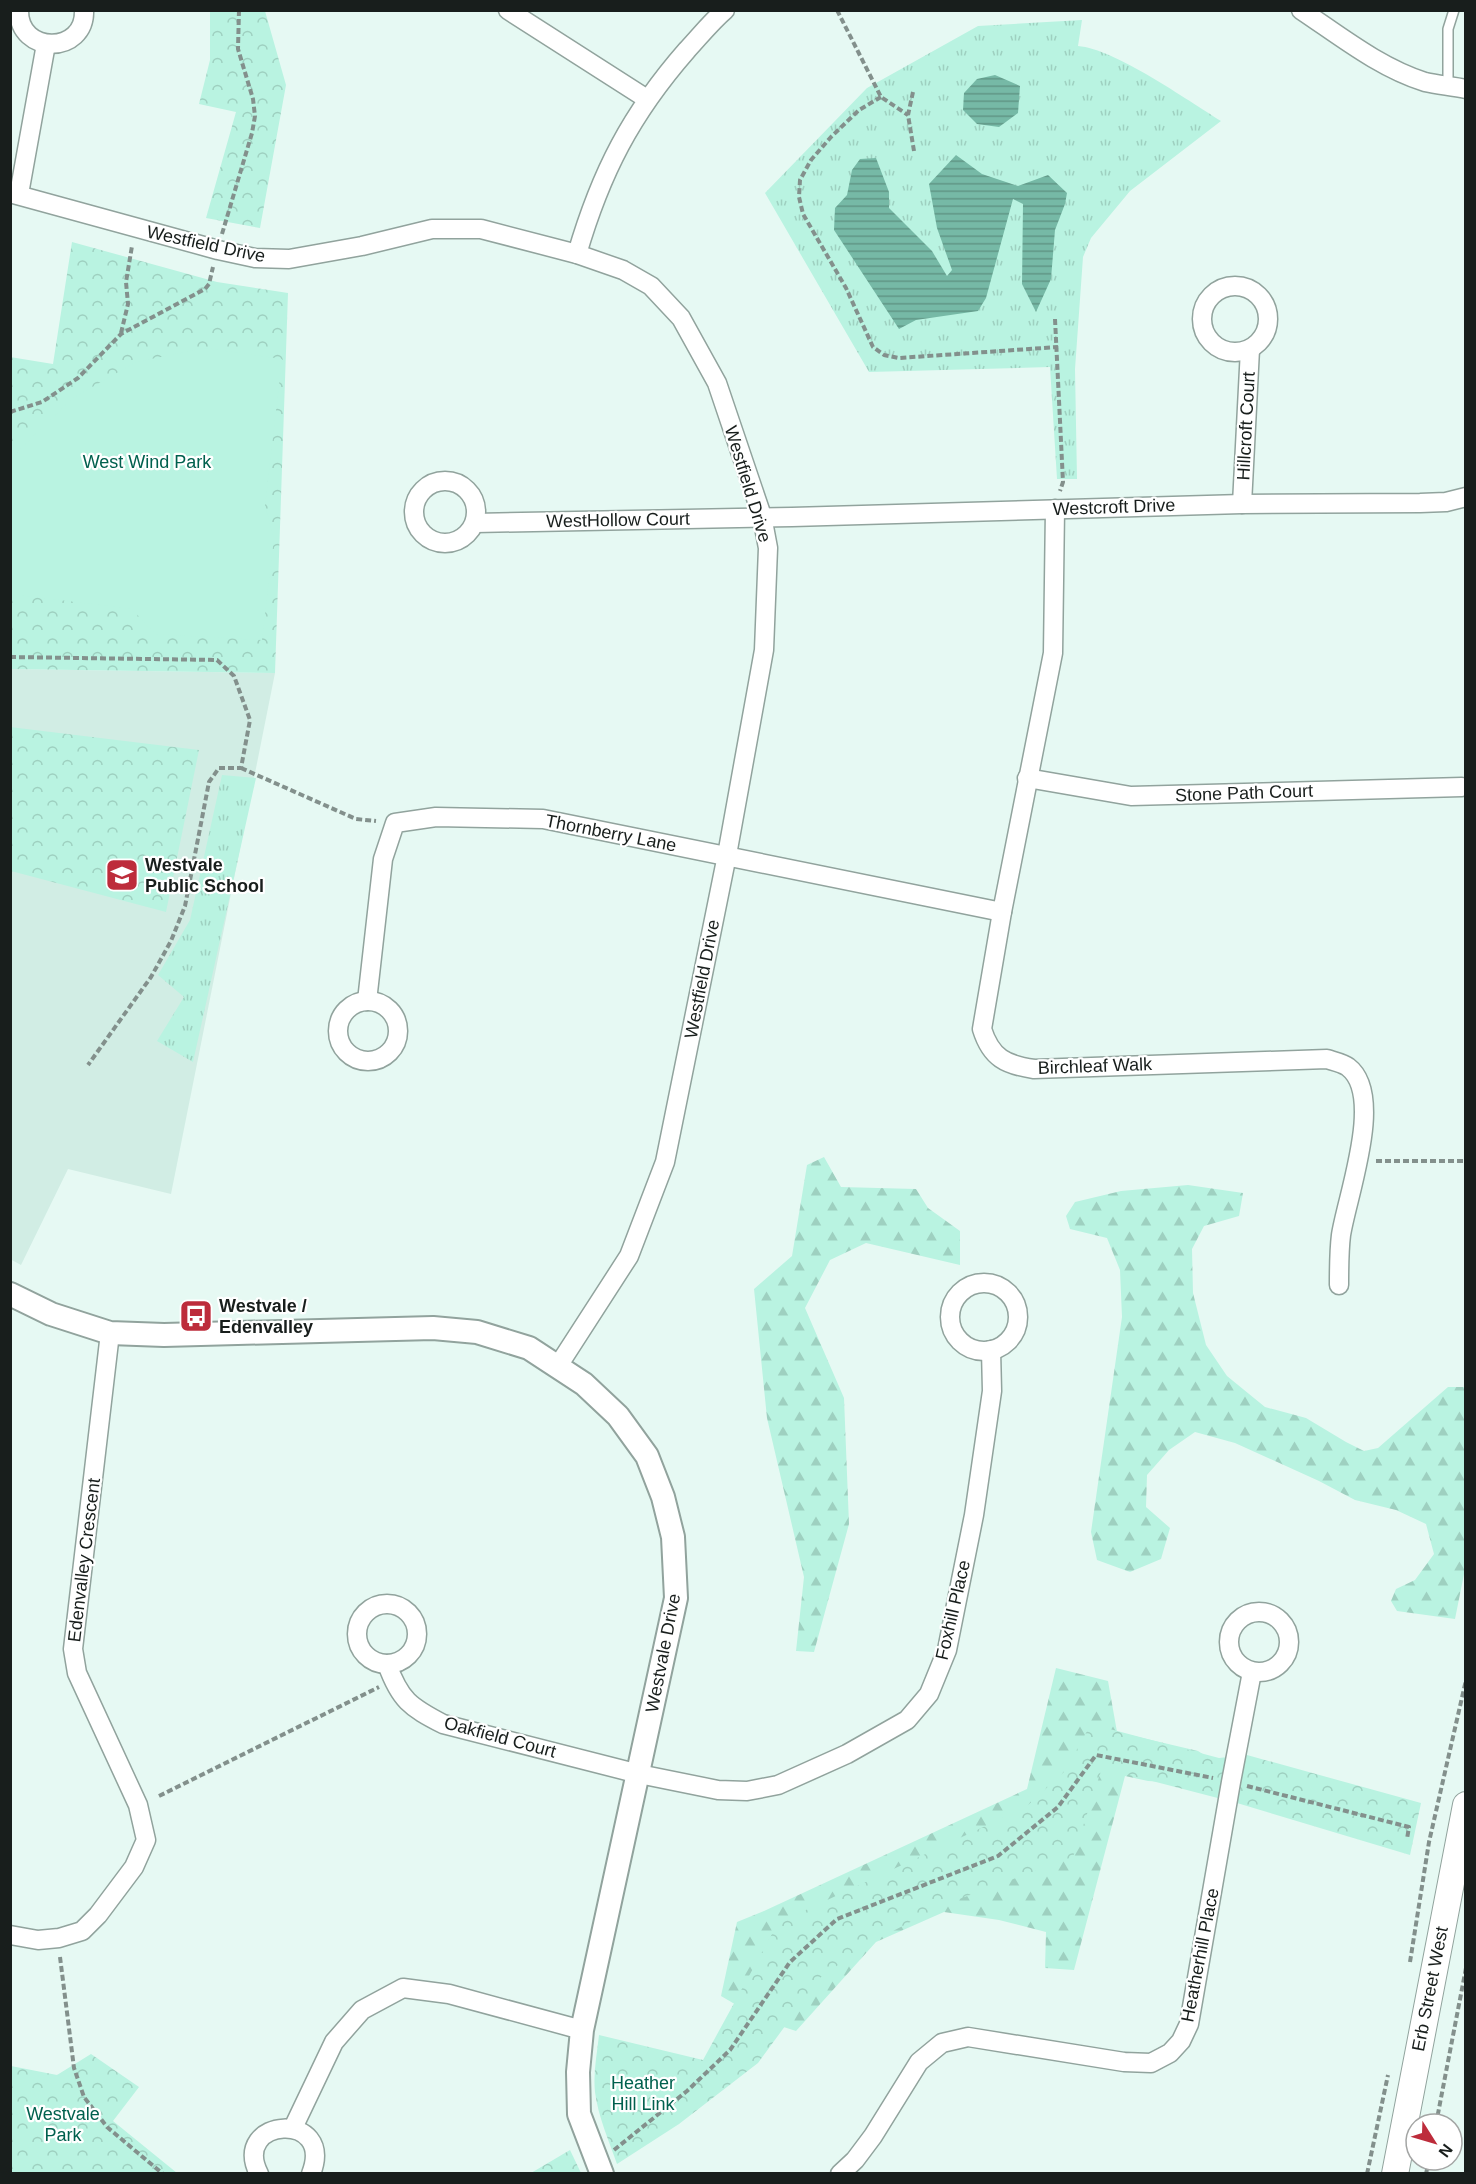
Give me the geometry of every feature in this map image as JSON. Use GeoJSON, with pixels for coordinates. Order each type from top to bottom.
{"type":"FeatureCollection","features":[{"type":"Feature","properties":{"kind":"main road","name":"Erb Street West"},"geometry":{"type":"LineString","coordinates":[[1395,2174],[1466,1805]]}},
{"type":"Feature","properties":{"kind":"street"},"geometry":{"type":"LineString","coordinates":[[19,10],[21,23],[30,37],[46,44],[57,44],[74,36],[84,17],[84,10]]}},
{"type":"Feature","properties":{"kind":"street"},"geometry":{"type":"LineString","coordinates":[[508,10],[647,99]]}},
{"type":"Feature","properties":{"kind":"street"},"geometry":{"type":"LineString","coordinates":[[578,254],[602,179],[630,126],[647,99],[725,10]]}},
{"type":"Feature","properties":{"kind":"street"},"geometry":{"type":"LineString","coordinates":[[1301,10],[1381,62],[1426,82],[1460,85]]}},
{"type":"Feature","properties":{"kind":"street"},"geometry":{"type":"LineString","coordinates":[[15,194],[46,44]]}},
{"type":"Feature","properties":{"kind":"street","name":"Westfield Drive"},"geometry":{"type":"LineString","coordinates":[[15,194],[218,250],[255,258],[289,259],[432,230],[481,230],[578,254],[623,270],[651,286],[681,318],[717,383],[762,516],[768,554],[764,650],[727,855],[665,1162],[629,1256],[558,1366]]}},
{"type":"Feature","properties":{"kind":"street","name":"Hillcroft Court"},"geometry":{"type":"LineString","coordinates":[[1242,504],[1250,349]]}},
{"type":"Feature","properties":{"kind":"street","name":"Westcroft Drive"},"geometry":{"type":"LineString","coordinates":[[762,516],[1242,504],[1419,503],[1446,502],[1466,497]]}},
{"type":"Feature","properties":{"kind":"street","name":"Birchleaf Walk"},"geometry":{"type":"LineString","coordinates":[[1055,509],[1053,653],[1027,778],[982,1029],[987,1044],[997,1056],[1014,1066],[1034,1069],[1327,1059],[1348,1067],[1359,1083],[1365,1106],[1364,1128],[1341,1236],[1339,1285]]}},
{"type":"Feature","properties":{"kind":"street","name":"WestHollow Court"},"geometry":{"type":"LineString","coordinates":[[475,523],[762,516]]}},
{"type":"Feature","properties":{"kind":"street","name":"Stone Path Court"},"geometry":{"type":"LineString","coordinates":[[1027,778],[1131,796],[1462,787]]}},
{"type":"Feature","properties":{"kind":"street","name":"Thornberry Lane"},"geometry":{"type":"LineString","coordinates":[[395,823],[436,817],[543,819],[1002,912]]}},
{"type":"Feature","properties":{"kind":"street"},"geometry":{"type":"LineString","coordinates":[[367,1001],[384,859],[395,823]]}},
{"type":"Feature","properties":{"kind":"street","name":"Westvale Drive"},"geometry":{"type":"LineString","coordinates":[[10,1294],[51,1314],[110,1334],[164,1335],[433,1328],[477,1332],[529,1348],[584,1384],[618,1416],[647,1456],[663,1497],[673,1537],[676,1598],[582,2030],[578,2072],[579,2114],[600,2168]]}},
{"type":"Feature","properties":{"kind":"street","name":"Edenvalley Crescent"},"geometry":{"type":"LineString","coordinates":[[10,1935],[38,1940],[58,1938],[82,1931],[98,1915],[134,1867],[146,1840],[138,1805],[77,1673],[73,1649],[110,1334]]}},
{"type":"Feature","properties":{"kind":"street","name":"Foxhill Place"},"geometry":{"type":"LineString","coordinates":[[639,1774],[718,1790],[747,1791],[778,1785],[847,1754],[907,1720],[929,1694],[947,1650],[974,1515],[992,1391],[991,1350]]}},
{"type":"Feature","properties":{"kind":"street","name":"Oakfield Court"},"geometry":{"type":"LineString","coordinates":[[390,1672],[398,1690],[415,1709],[443,1724],[639,1774]]}},
{"type":"Feature","properties":{"kind":"street","name":"Heatherhill Place"},"geometry":{"type":"LineString","coordinates":[[840,2174],[855,2160],[873,2136],[919,2062],[942,2043],[968,2037],[1124,2062],[1151,2063],[1170,2053],[1181,2041],[1189,2024],[1252,1672]]}},
{"type":"Feature","properties":{"kind":"street"},"geometry":{"type":"LineString","coordinates":[[293,2128],[334,2042],[362,2010],[403,1988],[449,1994],[582,2030]]}},
{"type":"Feature","properties":{"kind":"street"},"geometry":{"type":"LineString","coordinates":[[259,2174],[254,2158],[256,2147],[261,2138],[270,2131],[282,2127],[293,2128],[305,2135],[312,2143],[315,2158],[311,2174]]}},
{"type":"Feature","properties":{"kind":"lane"},"geometry":{"type":"LineString","coordinates":[[1454,10],[1448,29],[1460,85]]}},
{"type":"Feature","properties":{"kind":"path"},"geometry":{"type":"LineString","coordinates":[[222,234],[255,116],[253,99],[237,49],[239,10]]}},
{"type":"Feature","properties":{"kind":"path"},"geometry":{"type":"LineString","coordinates":[[837,10],[881,97],[908,115]]}},
{"type":"Feature","properties":{"kind":"path"},"geometry":{"type":"LineString","coordinates":[[913,93],[908,115],[914,151]]}},
{"type":"Feature","properties":{"kind":"path"},"geometry":{"type":"LineString","coordinates":[[881,97],[859,110],[811,160],[800,180],[799,196],[803,214],[846,288],[873,347],[884,355],[899,358],[1058,348]]}},
{"type":"Feature","properties":{"kind":"path"},"geometry":{"type":"LineString","coordinates":[[121,334],[128,304],[127,270],[136,228]]}},
{"type":"Feature","properties":{"kind":"path"},"geometry":{"type":"LineString","coordinates":[[10,412],[42,402],[78,378],[121,334],[205,289],[209,284],[213,267]]}},
{"type":"Feature","properties":{"kind":"path"},"geometry":{"type":"LineString","coordinates":[[1055,319],[1063,482],[1055,509]]}},
{"type":"Feature","properties":{"kind":"path"},"geometry":{"type":"LineString","coordinates":[[10,657],[217,660],[234,676],[250,720],[241,768]]}},
{"type":"Feature","properties":{"kind":"path"},"geometry":{"type":"LineString","coordinates":[[88,1065],[151,977],[171,941],[185,906],[209,782],[219,768],[241,768],[356,819],[395,823]]}},
{"type":"Feature","properties":{"kind":"path"},"geometry":{"type":"LineString","coordinates":[[1357,1161],[1466,1161]]}},
{"type":"Feature","properties":{"kind":"path"},"geometry":{"type":"LineString","coordinates":[[159,1796],[390,1672]]}},
{"type":"Feature","properties":{"kind":"path"},"geometry":{"type":"LineString","coordinates":[[1410,1965],[1429,1842],[1466,1680]]}},
{"type":"Feature","properties":{"kind":"path"},"geometry":{"type":"LineString","coordinates":[[600,2168],[730,2050],[790,1962],[837,1919],[998,1856],[1058,1807],[1096,1755],[1231,1782],[1409,1827],[1407,1839]]}},
{"type":"Feature","properties":{"kind":"path"},"geometry":{"type":"LineString","coordinates":[[58,1938],[74,2068],[84,2097],[107,2127],[163,2174]]}},
{"type":"Feature","properties":{"kind":"path"},"geometry":{"type":"LineString","coordinates":[[1438,2112],[1466,1968]]}},
{"type":"Feature","properties":{"kind":"path"},"geometry":{"type":"LineString","coordinates":[[1367,2174],[1390,2068]]}},
{"type":"Feature","properties":{"kind":"shaded area"},"geometry":{"type":"Polygon","coordinates":[[[995,75],[1020,86],[1018,113],[999,127],[977,124],[963,110],[964,93],[977,79],[995,75]]]}},
{"type":"Feature","properties":{"kind":"shaded area"},"geometry":{"type":"Polygon","coordinates":[[[956,155],[982,174],[1018,186],[1048,175],[1067,193],[1055,230],[1051,279],[1036,312],[1022,284],[1023,204],[1013,199],[986,298],[978,311],[916,320],[899,329],[834,230],[835,208],[847,195],[852,170],[860,159],[876,158],[889,192],[889,208],[932,251],[947,276],[952,270],[937,228],[929,184],[956,155]]]}},
{"type":"Feature","properties":{"kind":"shaded area","name":"Westvale Public School"},"geometry":{"type":"Polygon","coordinates":[[[10,669],[275,673],[171,1194],[68,1169],[21,1265],[10,1259],[10,669]]]}},
{"type":"Feature","properties":{"kind":"green space"},"geometry":{"type":"Polygon","coordinates":[[[210,11],[265,11],[286,85],[260,228],[206,218],[236,112],[199,104],[210,60],[210,11]]]}},
{"type":"Feature","properties":{"kind":"green space"},"geometry":{"type":"Polygon","coordinates":[[[1082,20],[1078,46],[1093,49],[1131,66],[1221,121],[1130,191],[1091,238],[1083,257],[1075,369],[1077,479],[1057,479],[1050,367],[869,372],[765,193],[867,88],[978,26],[1082,20]]]}},
{"type":"Feature","properties":{"kind":"green space","name":"West Wind Park"},"geometry":{"type":"Polygon","coordinates":[[[72,242],[217,282],[288,293],[275,673],[11,669],[10,357],[53,364],[72,242]]]}},
{"type":"Feature","properties":{"kind":"green space","name":"West Wind Park"},"geometry":{"type":"Polygon","coordinates":[[[205,348],[282,359],[265,506],[274,538],[262,640],[155,634],[132,609],[11,594],[10,466],[18,451],[73,398],[136,362],[205,348]]]}},
{"type":"Feature","properties":{"kind":"green space"},"geometry":{"type":"Polygon","coordinates":[[[10,727],[199,750],[166,912],[11,871],[10,727]]]}},
{"type":"Feature","properties":{"kind":"green space"},"geometry":{"type":"Polygon","coordinates":[[[222,775],[256,778],[193,1062],[157,1041],[184,997],[158,975],[190,920],[222,775]]]}},
{"type":"Feature","properties":{"kind":"green space"},"geometry":{"type":"Polygon","coordinates":[[[824,1157],[841,1187],[916,1189],[928,1208],[960,1231],[960,1265],[866,1243],[830,1260],[805,1308],[844,1398],[849,1524],[814,1652],[796,1651],[804,1577],[767,1418],[754,1289],[792,1256],[807,1165],[824,1157]]]}},
{"type":"Feature","properties":{"kind":"green space"},"geometry":{"type":"Polygon","coordinates":[[[1188,1185],[1243,1193],[1239,1216],[1204,1226],[1192,1249],[1193,1293],[1206,1345],[1227,1376],[1265,1407],[1306,1418],[1364,1451],[1378,1448],[1448,1387],[1465,1387],[1466,1564],[1455,1619],[1397,1611],[1391,1601],[1396,1589],[1415,1580],[1434,1554],[1426,1524],[1396,1510],[1355,1500],[1235,1443],[1195,1432],[1169,1450],[1147,1475],[1146,1507],[1170,1528],[1161,1559],[1130,1572],[1097,1560],[1091,1532],[1122,1317],[1120,1270],[1107,1238],[1070,1229],[1066,1216],[1075,1202],[1121,1191],[1188,1185]]]}},
{"type":"Feature","properties":{"kind":"green space"},"geometry":{"type":"Polygon","coordinates":[[[1056,1668],[1108,1681],[1117,1732],[1198,1751],[1212,1760],[1201,1784],[1148,1781],[1125,1776],[1074,1970],[1045,1968],[1046,1932],[999,1920],[944,1912],[876,1942],[796,2031],[762,2020],[721,1996],[737,1922],[1027,1789],[1056,1668]]]}},
{"type":"Feature","properties":{"kind":"green space","name":"Heather Hill Link"},"geometry":{"type":"Polygon","coordinates":[[[1091,1724],[1219,1758],[1247,1755],[1421,1803],[1410,1855],[1237,1803],[1102,1768],[1073,1857],[943,1905],[868,1944],[821,1977],[758,2063],[679,2124],[617,2164],[596,2101],[595,2071],[599,2035],[703,2060],[778,1923],[1026,1807],[1065,1771],[1091,1724]]]}},
{"type":"Feature","properties":{"kind":"green space","name":"Westvale Park"},"geometry":{"type":"Polygon","coordinates":[[[91,2054],[139,2087],[113,2121],[177,2173],[11,2173],[11,2066],[57,2075],[91,2054]]]}},
{"type":"Feature","properties":{"kind":"green space"},"geometry":{"type":"Polygon","coordinates":[[[570,2150],[581,2173],[531,2173],[570,2150]]]}},
{"type":"Feature","properties":{"kind":"place","name":"Westvale Public School"},"geometry":{"type":"Point","coordinates":[122,875]}},
{"type":"Feature","properties":{"kind":"place","name":"Westvale / Edenvalley"},"geometry":{"type":"Point","coordinates":[196,1316]}}]}
